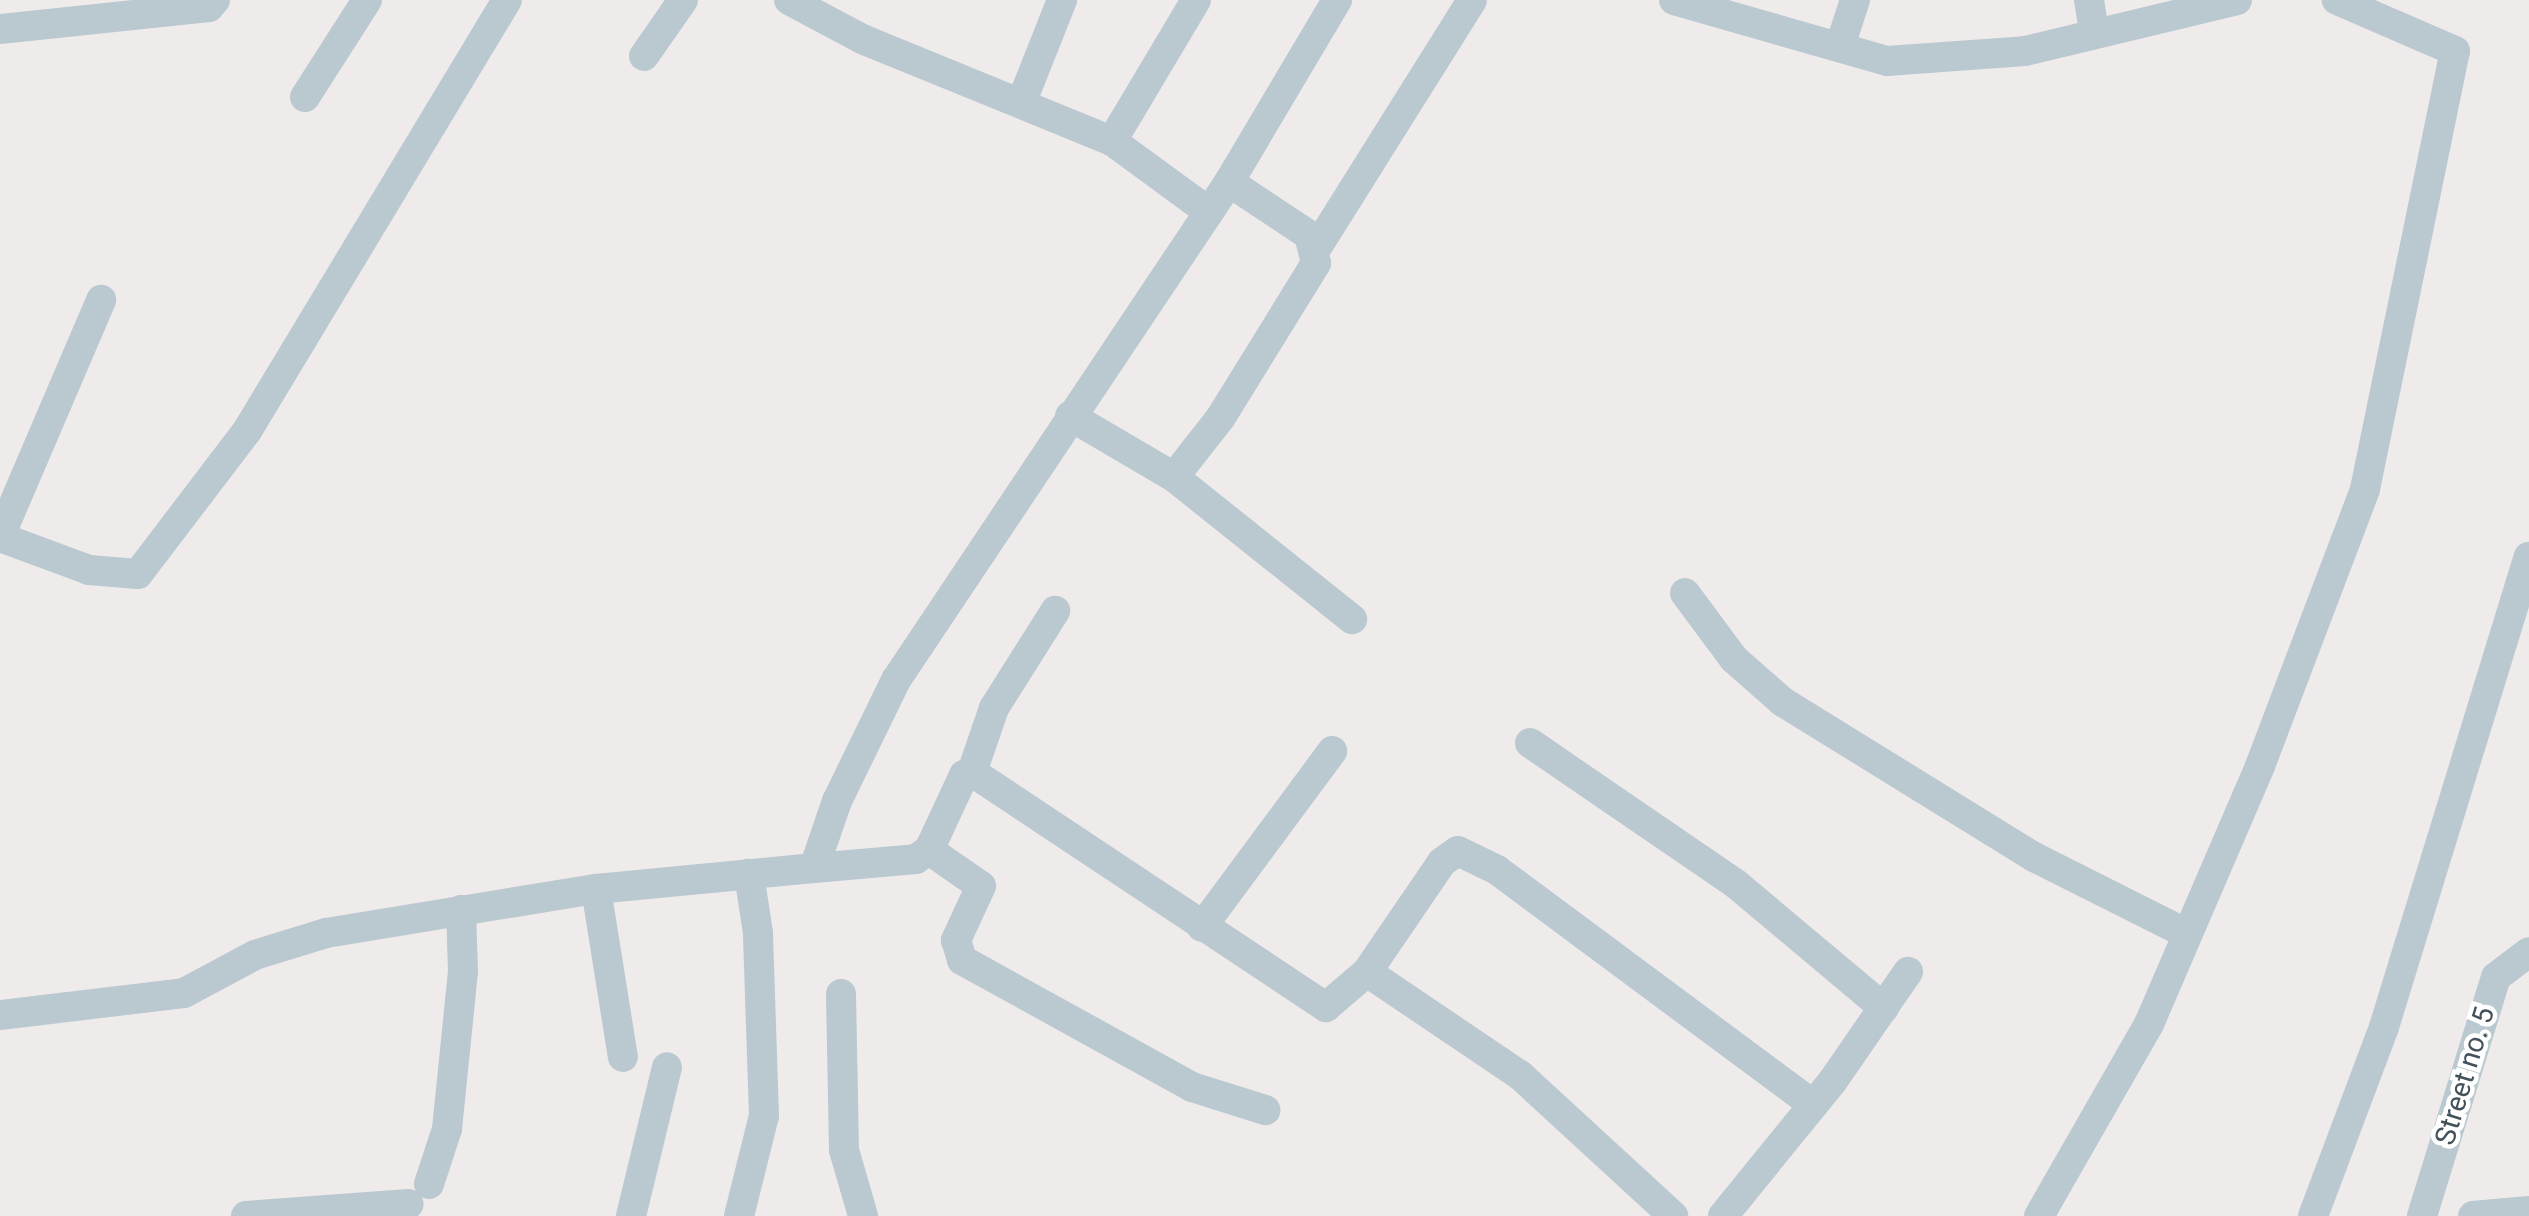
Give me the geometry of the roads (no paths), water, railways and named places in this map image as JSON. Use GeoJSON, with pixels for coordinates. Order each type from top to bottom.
{"type":"FeatureCollection","features":[{"type":"Feature","properties":{"kind":"street"},"geometry":{"type":"LineString","coordinates":[[0,29],[210,7],[215,0]]}},
{"type":"Feature","properties":{"kind":"street"},"geometry":{"type":"LineString","coordinates":[[305,97],[368,0]]}},
{"type":"Feature","properties":{"kind":"street"},"geometry":{"type":"LineString","coordinates":[[101,300],[0,537],[90,570],[138,574],[246,431],[507,0]]}},
{"type":"Feature","properties":{"kind":"street"},"geometry":{"type":"LineString","coordinates":[[644,56],[683,0]]}},
{"type":"Feature","properties":{"kind":"street"},"geometry":{"type":"LineString","coordinates":[[789,0],[825,10],[1112,141],[1209,212]]}},
{"type":"Feature","properties":{"kind":"street"},"geometry":{"type":"LineString","coordinates":[[1022,102],[1062,0]]}},
{"type":"Feature","properties":{"kind":"street"},"geometry":{"type":"LineString","coordinates":[[1112,141],[1196,0]]}},
{"type":"Feature","properties":{"kind":"street"},"geometry":{"type":"LineString","coordinates":[[814,868],[836,802],[896,680],[1229,182],[1336,0]]}},
{"type":"Feature","properties":{"kind":"street"},"geometry":{"type":"LineString","coordinates":[[1314,252],[1472,0]]}},
{"type":"Feature","properties":{"kind":"street"},"geometry":{"type":"LineString","coordinates":[[1674,0],[1841,44],[1887,61],[2024,51],[2220,2]]}},
{"type":"Feature","properties":{"kind":"street"},"geometry":{"type":"LineString","coordinates":[[1841,44],[1856,0]]}},
{"type":"Feature","properties":{"kind":"street"},"geometry":{"type":"LineString","coordinates":[[2089,0],[2094,33]]}},
{"type":"Feature","properties":{"kind":"street"},"geometry":{"type":"LineString","coordinates":[[2039,1216],[2128,1067],[2260,766],[2365,489],[2455,51],[2337,0]]}},
{"type":"Feature","properties":{"kind":"street"},"geometry":{"type":"LineString","coordinates":[[1174,476],[1263,350],[1316,263],[1309,235],[1229,182]]}},
{"type":"Feature","properties":{"kind":"street"},"geometry":{"type":"LineString","coordinates":[[1070,416],[1174,476],[1352,619]]}},
{"type":"Feature","properties":{"kind":"street"},"geometry":{"type":"LineString","coordinates":[[2313,1216],[2384,1028],[2529,558]]}},
{"type":"Feature","properties":{"kind":"street"},"geometry":{"type":"LineString","coordinates":[[1685,593],[1734,658],[1783,702],[2034,857],[2186,933]]}},
{"type":"Feature","properties":{"kind":"street"},"geometry":{"type":"LineString","coordinates":[[972,772],[994,708],[1055,611]]}},
{"type":"Feature","properties":{"kind":"street"},"geometry":{"type":"LineString","coordinates":[[1530,743],[1736,884],[1884,1008]]}},
{"type":"Feature","properties":{"kind":"street"},"geometry":{"type":"LineString","coordinates":[[1202,927],[1332,751]]}},
{"type":"Feature","properties":{"kind":"street"},"geometry":{"type":"LineString","coordinates":[[0,1015],[184,992],[255,955],[308,939],[461,910],[596,889],[916,859],[928,850],[964,775],[972,772]]}},
{"type":"Feature","properties":{"kind":"street"},"geometry":{"type":"LineString","coordinates":[[972,772],[1315,1004],[1336,1002],[1367,972],[1442,862],[1458,850],[1473,854],[1813,1105]]}},
{"type":"Feature","properties":{"kind":"street"},"geometry":{"type":"LineString","coordinates":[[928,850],[981,886],[956,940],[962,960],[1192,1088],[1265,1110]]}},
{"type":"Feature","properties":{"kind":"street"},"geometry":{"type":"LineString","coordinates":[[739,1216],[764,1116],[758,934],[750,874]]}},
{"type":"Feature","properties":{"kind":"street"},"geometry":{"type":"LineString","coordinates":[[596,889],[623,1057]]}},
{"type":"Feature","properties":{"kind":"street"},"geometry":{"type":"LineString","coordinates":[[246,1216],[419,1194],[447,1129],[463,972],[461,910]]}},
{"type":"Feature","properties":{"kind":"street","name":"Street no. 5"},"geometry":{"type":"LineString","coordinates":[[2422,1216],[2496,977],[2529,952]]}},
{"type":"Feature","properties":{"kind":"street"},"geometry":{"type":"LineString","coordinates":[[1367,972],[1520,1076],[1672,1216]]}},
{"type":"Feature","properties":{"kind":"street"},"geometry":{"type":"LineString","coordinates":[[1723,1216],[1813,1105],[1908,972]]}},
{"type":"Feature","properties":{"kind":"street"},"geometry":{"type":"LineString","coordinates":[[841,994],[844,1150],[864,1216]]}},
{"type":"Feature","properties":{"kind":"street"},"geometry":{"type":"LineString","coordinates":[[631,1216],[668,1067]]}},
{"type":"Feature","properties":{"kind":"street"},"geometry":{"type":"LineString","coordinates":[[2473,1216],[2529,1211]]}}]}
